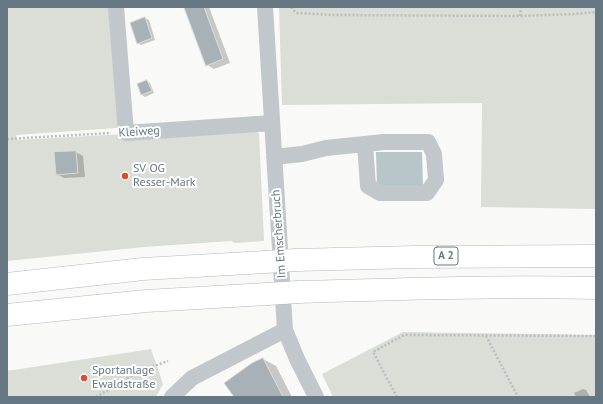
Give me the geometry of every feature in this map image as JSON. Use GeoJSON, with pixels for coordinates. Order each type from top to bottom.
{"type":"FeatureCollection","features":[{"type":"Feature","properties":{"kind":"highway","name":"A 2"},"geometry":{"type":"LineString","coordinates":[[7,284],[143,269],[296,260],[415,256],[596,256]]}},
{"type":"Feature","properties":{"kind":"highway"},"geometry":{"type":"LineString","coordinates":[[7,315],[146,300],[298,292],[416,288],[596,288]]}},
{"type":"Feature","properties":{"kind":"street"},"geometry":{"type":"LineString","coordinates":[[116,7],[126,133]]}},
{"type":"Feature","properties":{"kind":"street","name":"Im Emscherbruch"},"geometry":{"type":"LineString","coordinates":[[265,7],[285,330],[297,359],[316,397]]}},
{"type":"Feature","properties":{"kind":"street","name":"Kleiweg"},"geometry":{"type":"LineString","coordinates":[[126,133],[272,123]]}},
{"type":"Feature","properties":{"kind":"street"},"geometry":{"type":"LineString","coordinates":[[274,157],[302,154],[326,148],[384,142],[428,142],[434,154],[436,180],[427,193],[380,193],[368,186],[366,144]]}},
{"type":"Feature","properties":{"kind":"street"},"geometry":{"type":"LineString","coordinates":[[172,397],[192,378],[285,330]]}},
{"type":"Feature","properties":{"kind":"path"},"geometry":{"type":"LineString","coordinates":[[292,7],[292,9],[297,13],[520,16],[596,12]]}},
{"type":"Feature","properties":{"kind":"path"},"geometry":{"type":"LineString","coordinates":[[520,16],[521,7]]}},
{"type":"Feature","properties":{"kind":"path","name":"Kleiweg"},"geometry":{"type":"LineString","coordinates":[[7,139],[126,133]]}},
{"type":"Feature","properties":{"kind":"path"},"geometry":{"type":"LineString","coordinates":[[397,397],[373,352],[404,335],[596,336]]}},
{"type":"Feature","properties":{"kind":"path"},"geometry":{"type":"LineString","coordinates":[[486,336],[518,397]]}},
{"type":"Feature","properties":{"kind":"path"},"geometry":{"type":"LineString","coordinates":[[96,397],[140,371],[168,361]]}},
{"type":"Feature","properties":{"kind":"shaded area"},"geometry":{"type":"Polygon","coordinates":[[[7,7],[114,7],[123,121],[117,128],[16,135],[17,140],[251,129],[259,133],[264,241],[235,243],[231,241],[144,247],[7,261],[7,7]]]}},
{"type":"Feature","properties":{"kind":"shaded area"},"geometry":{"type":"Polygon","coordinates":[[[279,7],[596,7],[596,209],[481,207],[482,103],[282,105],[279,7]]]}},
{"type":"Feature","properties":{"kind":"shaded area"},"geometry":{"type":"Polygon","coordinates":[[[376,152],[422,152],[423,186],[377,186],[376,152]]]}},
{"type":"Feature","properties":{"kind":"shaded area"},"geometry":{"type":"Polygon","coordinates":[[[403,332],[596,335],[596,397],[333,397],[322,374],[403,332]]]}},
{"type":"Feature","properties":{"kind":"shaded area","name":"Sportanlage Ewaldstraße"},"geometry":{"type":"Polygon","coordinates":[[[151,349],[163,384],[156,397],[7,397],[7,371],[151,349]]]}},
{"type":"Feature","properties":{"kind":"building"},"geometry":{"type":"Polygon","coordinates":[[[184,7],[204,7],[223,59],[206,66],[184,7]]]}},
{"type":"Feature","properties":{"kind":"building"},"geometry":{"type":"Polygon","coordinates":[[[145,17],[152,38],[137,44],[130,23],[145,17]]]}},
{"type":"Feature","properties":{"kind":"building"},"geometry":{"type":"Polygon","coordinates":[[[147,80],[152,91],[141,95],[137,84],[147,80]]]}},
{"type":"Feature","properties":{"kind":"building"},"geometry":{"type":"Polygon","coordinates":[[[76,151],[78,173],[56,175],[54,152],[76,151]]]}},
{"type":"Feature","properties":{"kind":"building"},"geometry":{"type":"Polygon","coordinates":[[[263,358],[283,397],[234,397],[224,383],[252,363],[263,358]]]}},
{"type":"Feature","properties":{"kind":"place","name":"SV OG Resser-Mark"},"geometry":{"type":"Point","coordinates":[125,176]}},
{"type":"Feature","properties":{"kind":"place","name":"Sportanlage Ewaldstraße"},"geometry":{"type":"Point","coordinates":[84,378]}}]}
